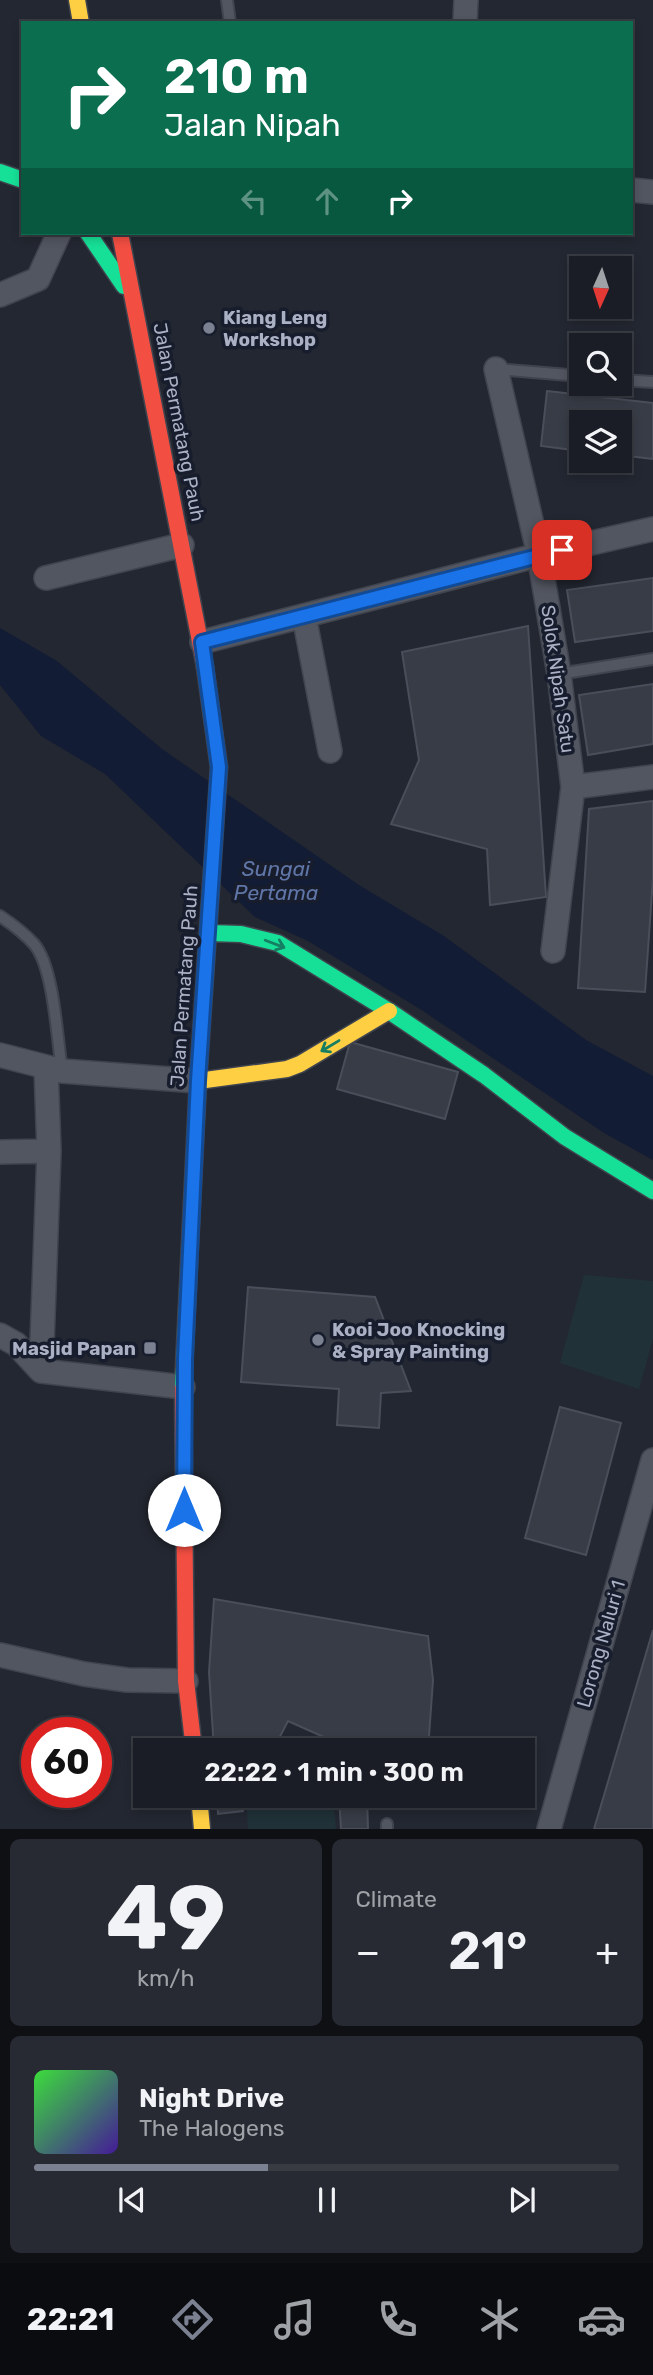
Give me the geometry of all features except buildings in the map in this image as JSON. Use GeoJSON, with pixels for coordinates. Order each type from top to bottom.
{"type":"FeatureCollection","features":[{"type":"Feature","properties":{"kind":"main road"},"geometry":{"type":"LineString","coordinates":[[77,0],[81,21]]}},
{"type":"Feature","properties":{"kind":"main road"},"geometry":{"type":"LineString","coordinates":[[0,165],[21,161]]}},
{"type":"Feature","properties":{"kind":"main road"},"geometry":{"type":"LineString","coordinates":[[0,172],[21,179]]}},
{"type":"Feature","properties":{"kind":"main road"},"geometry":{"type":"LineString","coordinates":[[89,235],[133,301]]}},
{"type":"Feature","properties":{"kind":"main road","name":"Jalan Permatang Pauh"},"geometry":{"type":"LineString","coordinates":[[120,235],[202,642],[219,767],[198,1081],[183,1387],[186,1681],[193,1738]]}},
{"type":"Feature","properties":{"kind":"main road"},"geometry":{"type":"LineString","coordinates":[[209,933],[242,934],[278,943],[389,1011],[484,1075],[565,1137],[653,1191]]}},
{"type":"Feature","properties":{"kind":"main road"},"geometry":{"type":"LineString","coordinates":[[198,1081],[287,1069],[389,1011]]}},
{"type":"Feature","properties":{"kind":"main road"},"geometry":{"type":"LineString","coordinates":[[200,1808],[202,1829]]}},
{"type":"Feature","properties":{"kind":"street"},"geometry":{"type":"LineString","coordinates":[[465,21],[466,0]]}},
{"type":"Feature","properties":{"kind":"street"},"geometry":{"type":"LineString","coordinates":[[633,190],[653,192]]}},
{"type":"Feature","properties":{"kind":"street"},"geometry":{"type":"LineString","coordinates":[[0,295],[38,279],[58,235]]}},
{"type":"Feature","properties":{"kind":"street","name":"Solok Nipah Satu"},"geometry":{"type":"LineString","coordinates":[[496,369],[539,555],[559,674],[573,787],[553,951]]}},
{"type":"Feature","properties":{"kind":"street"},"geometry":{"type":"LineString","coordinates":[[202,642],[539,555],[653,529]]}},
{"type":"Feature","properties":{"kind":"street"},"geometry":{"type":"LineString","coordinates":[[46,578],[182,545]]}},
{"type":"Feature","properties":{"kind":"street"},"geometry":{"type":"LineString","coordinates":[[304,616],[330,751]]}},
{"type":"Feature","properties":{"kind":"street"},"geometry":{"type":"LineString","coordinates":[[573,787],[653,777]]}},
{"type":"Feature","properties":{"kind":"street"},"geometry":{"type":"LineString","coordinates":[[0,1055],[54,1070],[198,1081]]}},
{"type":"Feature","properties":{"kind":"street"},"geometry":{"type":"LineString","coordinates":[[41,1371],[54,1070]]}},
{"type":"Feature","properties":{"kind":"street"},"geometry":{"type":"LineString","coordinates":[[0,1152],[49,1151]]}},
{"type":"Feature","properties":{"kind":"street"},"geometry":{"type":"LineString","coordinates":[[0,1335],[16,1344],[41,1371],[183,1387]]}},
{"type":"Feature","properties":{"kind":"street","name":"Lorong Naluri 1"},"geometry":{"type":"LineString","coordinates":[[549,1829],[653,1460]]}},
{"type":"Feature","properties":{"kind":"street"},"geometry":{"type":"LineString","coordinates":[[0,1655],[84,1674],[127,1680],[186,1681]]}},
{"type":"Feature","properties":{"kind":"lane"},"geometry":{"type":"LineString","coordinates":[[227,0],[230,21]]}},
{"type":"Feature","properties":{"kind":"lane"},"geometry":{"type":"LineString","coordinates":[[496,369],[569,375]]}},
{"type":"Feature","properties":{"kind":"lane"},"geometry":{"type":"LineString","coordinates":[[632,381],[653,382]]}},
{"type":"Feature","properties":{"kind":"lane"},"geometry":{"type":"LineString","coordinates":[[559,674],[653,659]]}},
{"type":"Feature","properties":{"kind":"lane"},"geometry":{"type":"LineString","coordinates":[[0,916],[35,945],[48,976],[54,1070]]}},
{"type":"Feature","properties":{"kind":"shaded area"},"geometry":{"type":"Polygon","coordinates":[[[584,1275],[653,1281],[653,1339],[639,1389],[560,1363],[584,1275]]]}},
{"type":"Feature","properties":{"kind":"shaded area"},"geometry":{"type":"Polygon","coordinates":[[[247,1808],[334,1808],[336,1829],[248,1829],[247,1808]]]}},
{"type":"Feature","properties":{"kind":"water","name":"Sungai Pertama"},"geometry":{"type":"Polygon","coordinates":[[[0,628],[57,661],[162,749],[359,885],[444,936],[586,1040],[653,1076],[653,1160],[604,1133],[420,1009],[308,941],[255,917],[105,774],[41,736],[0,685],[0,628]]]}},
{"type":"Feature","properties":{"kind":"traffic: fast"},"geometry":{"type":"LineString","coordinates":[[0,172],[21,179]]}},
{"type":"Feature","properties":{"kind":"traffic: fast"},"geometry":{"type":"LineString","coordinates":[[89,235],[124,286]]}},
{"type":"Feature","properties":{"kind":"traffic: fast"},"geometry":{"type":"LineString","coordinates":[[183,1388],[198,1081],[219,767],[205,667]]}},
{"type":"Feature","properties":{"kind":"traffic: fast"},"geometry":{"type":"LineString","coordinates":[[209,933],[241,934],[278,943],[389,1011],[484,1075],[565,1137],[653,1191]]}},
{"type":"Feature","properties":{"kind":"traffic: slow"},"geometry":{"type":"LineString","coordinates":[[77,0],[81,21]]}},
{"type":"Feature","properties":{"kind":"traffic: slow"},"geometry":{"type":"LineString","coordinates":[[198,1081],[287,1069],[389,1011]]}},
{"type":"Feature","properties":{"kind":"traffic: slow"},"geometry":{"type":"LineString","coordinates":[[200,1808],[202,1829]]}},
{"type":"Feature","properties":{"kind":"traffic: jam"},"geometry":{"type":"LineString","coordinates":[[120,235],[205,667]]}},
{"type":"Feature","properties":{"kind":"traffic: jam"},"geometry":{"type":"LineString","coordinates":[[183,1388],[186,1681],[193,1738]]}},
{"type":"Feature","properties":{"kind":"place","name":"Kiang Leng Workshop"},"geometry":{"type":"Point","coordinates":[209,328]}},
{"type":"Feature","properties":{"kind":"place","name":"Kooi Joo Knocking & Spray Painting"},"geometry":{"type":"Point","coordinates":[318,1340]}},
{"type":"Feature","properties":{"kind":"place","name":"Masjid Papan"},"geometry":{"type":"Point","coordinates":[150,1348]}},
{"type":"Feature","properties":{"kind":"route"},"geometry":{"type":"LineString","coordinates":[[184,1510],[183,1387],[198,1081],[219,767],[202,642],[562,550]]}}]}
